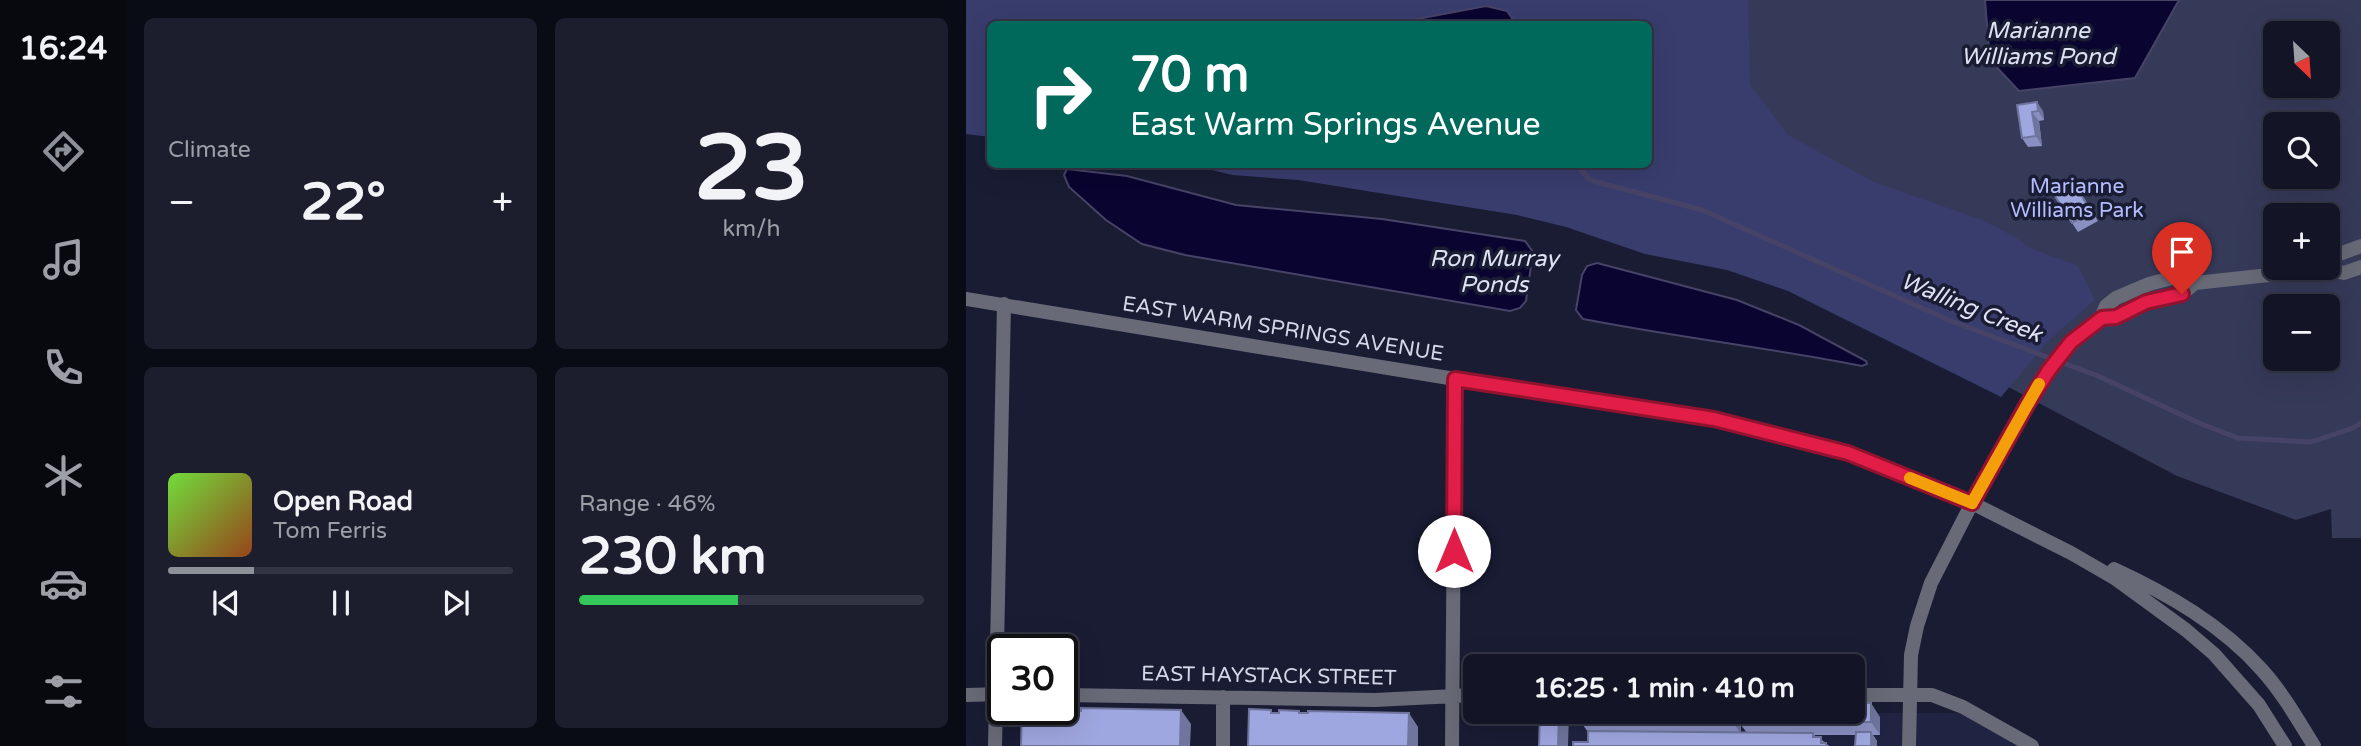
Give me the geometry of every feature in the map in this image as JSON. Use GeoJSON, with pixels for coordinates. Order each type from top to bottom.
{"type":"FeatureCollection","features":[{"type":"Feature","properties":{"kind":"street"},"geometry":{"type":"LineString","coordinates":[[2340,254],[2361,246]]}},
{"type":"Feature","properties":{"kind":"street"},"geometry":{"type":"LineString","coordinates":[[2340,272],[2361,267]]}},
{"type":"Feature","properties":{"kind":"street"},"geometry":{"type":"LineString","coordinates":[[1909,746],[1911,655],[1931,583],[2028,403],[2059,356],[2071,342],[2102,318],[2116,317],[2146,302],[2182,294],[2195,283],[2263,275]]}},
{"type":"Feature","properties":{"kind":"street","name":"EAST WARM SPRINGS AVENUE"},"geometry":{"type":"LineString","coordinates":[[966,299],[1714,419],[1848,453],[1972,503],[2071,552],[2116,579],[2214,654],[2259,705],[2285,746]]}},
{"type":"Feature","properties":{"kind":"street"},"geometry":{"type":"LineString","coordinates":[[1000,634],[1004,304]]}},
{"type":"Feature","properties":{"kind":"street"},"geometry":{"type":"LineString","coordinates":[[1452,746],[1455,379]]}},
{"type":"Feature","properties":{"kind":"street","name":"EAST WARM SPRINGS AVENUE"},"geometry":{"type":"LineString","coordinates":[[2071,552],[2117,570],[2206,619],[2262,669],[2314,746]]}},
{"type":"Feature","properties":{"kind":"street"},"geometry":{"type":"LineString","coordinates":[[966,695],[987,694]]}},
{"type":"Feature","properties":{"kind":"street","name":"EAST HAYSTACK STREET"},"geometry":{"type":"LineString","coordinates":[[1078,695],[1375,700],[1463,696]]}},
{"type":"Feature","properties":{"kind":"street"},"geometry":{"type":"LineString","coordinates":[[1865,695],[1932,695],[1964,708],[2032,746]]}},
{"type":"Feature","properties":{"kind":"street"},"geometry":{"type":"LineString","coordinates":[[1223,697],[1223,746]]}},
{"type":"Feature","properties":{"kind":"street"},"geometry":{"type":"LineString","coordinates":[[995,746],[997,725]]}},
{"type":"Feature","properties":{"kind":"shaded area"},"geometry":{"type":"Polygon","coordinates":[[[966,0],[1748,0],[1750,85],[1788,135],[1874,182],[1982,220],[2030,248],[2078,266],[2095,300],[2049,340],[2001,397],[1788,291],[1727,270],[1645,254],[1566,227],[1517,215],[1298,180],[1232,175],[1204,168],[1652,168],[1652,21],[987,21],[987,137],[966,134],[966,0]]]}},
{"type":"Feature","properties":{"kind":"shaded area"},"geometry":{"type":"Polygon","coordinates":[[[1865,713],[1968,713],[2016,746],[1545,746],[1545,724],[1865,724],[1865,713]]]}},
{"type":"Feature","properties":{"kind":"green space","name":"Marianne Williams Park"},"geometry":{"type":"Polygon","coordinates":[[[1313,0],[2361,0],[2361,538],[2332,538],[2331,509],[2296,520],[2177,476],[1957,360],[1652,167],[1652,21],[1606,21],[1313,0]]]}},
{"type":"Feature","properties":{"kind":"water","name":"Marianne Williams Pond"},"geometry":{"type":"Polygon","coordinates":[[[1985,0],[2179,0],[2135,78],[2019,91],[1990,60],[1985,0]]]}},
{"type":"Feature","properties":{"kind":"water"},"geometry":{"type":"Polygon","coordinates":[[[1486,6],[1507,11],[1514,21],[1411,21],[1486,6]]]}},
{"type":"Feature","properties":{"kind":"water","name":"Ron Murray Ponds"},"geometry":{"type":"Polygon","coordinates":[[[1067,169],[1127,176],[1236,205],[1382,219],[1525,241],[1533,252],[1526,301],[1520,308],[1510,311],[1185,255],[1142,244],[1106,220],[1069,187],[1064,175],[1067,169]]]}},
{"type":"Feature","properties":{"kind":"water","name":"Ron Murray Ponds"},"geometry":{"type":"Polygon","coordinates":[[[1597,263],[1737,300],[1799,325],[1866,361],[1867,364],[1862,366],[1583,319],[1576,310],[1582,275],[1587,266],[1597,263]]]}},
{"type":"Feature","properties":{"kind":"building"},"geometry":{"type":"Polygon","coordinates":[[[2037,102],[2038,111],[2032,112],[2036,136],[2022,138],[2017,105],[2037,102]]]}},
{"type":"Feature","properties":{"kind":"building"},"geometry":{"type":"Polygon","coordinates":[[[2075,184],[2091,212],[2072,223],[2055,196],[2075,184]]]}},
{"type":"Feature","properties":{"kind":"building"},"geometry":{"type":"Polygon","coordinates":[[[1865,703],[1871,703],[1871,722],[1865,722],[1865,703]]]}},
{"type":"Feature","properties":{"kind":"building"},"geometry":{"type":"Polygon","coordinates":[[[1081,708],[1181,710],[1180,746],[1021,746],[1022,725],[1078,725],[1078,711],[1081,711],[1081,708]]]}},
{"type":"Feature","properties":{"kind":"building"},"geometry":{"type":"Polygon","coordinates":[[[1249,709],[1271,710],[1271,713],[1279,713],[1279,710],[1299,713],[1409,713],[1408,746],[1248,746],[1249,709]]]}},
{"type":"Feature","properties":{"kind":"building"},"geometry":{"type":"Polygon","coordinates":[[[1540,724],[1559,724],[1558,746],[1539,746],[1540,724]]]}},
{"type":"Feature","properties":{"kind":"building"},"geometry":{"type":"Polygon","coordinates":[[[1588,731],[1813,733],[1813,737],[1821,737],[1821,743],[1826,743],[1826,746],[1573,746],[1573,742],[1588,742],[1588,731]]]}},
{"type":"Feature","properties":{"kind":"building"},"geometry":{"type":"Polygon","coordinates":[[[1856,732],[1871,732],[1871,746],[1855,746],[1856,732]]]}},
{"type":"Feature","properties":{"kind":"waterway","name":"Walling Creek"},"geometry":{"type":"LineString","coordinates":[[1580,168],[1590,180],[1702,210],[1951,321],[2098,376],[2238,438],[2311,442],[2361,423]]}},
{"type":"Feature","properties":{"kind":"slow traffic"},"geometry":{"type":"LineString","coordinates":[[1910,478],[1972,503],[2039,384]]}},
{"type":"Feature","properties":{"kind":"route"},"geometry":{"type":"LineString","coordinates":[[1454,551],[1455,379],[1714,419],[1848,453],[1972,503],[2028,403],[2071,342],[2088,326],[2102,318],[2116,317],[2146,302],[2182,294]]}}]}
